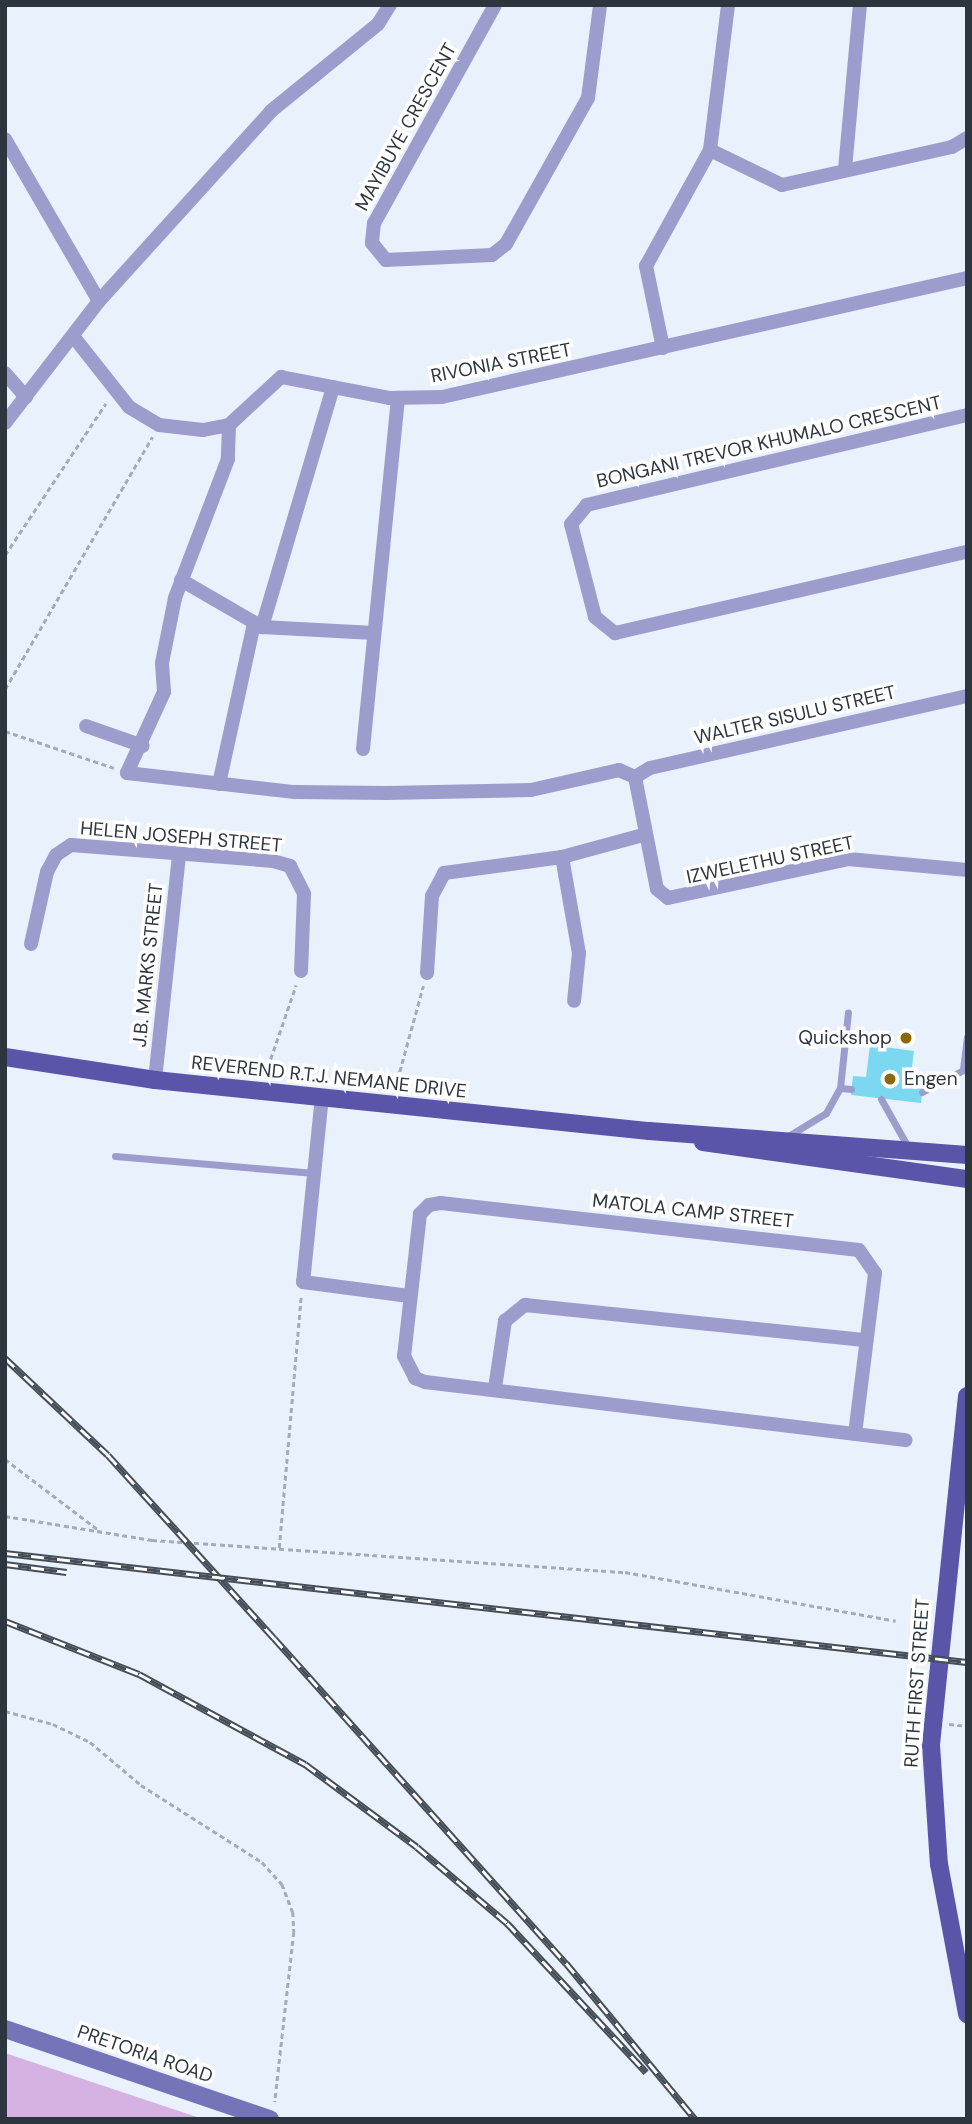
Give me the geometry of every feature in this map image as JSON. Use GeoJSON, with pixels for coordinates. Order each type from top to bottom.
{"type":"FeatureCollection","features":[{"type":"Feature","properties":{"kind":"main road","name":"REVEREND R.T.J. NEMANE DRIVE"},"geometry":{"type":"LineString","coordinates":[[5,1057],[155,1080],[649,1131],[784,1138],[967,1155]]}},
{"type":"Feature","properties":{"kind":"main road","name":"REVEREND R.T.J. NEMANE DRIVE"},"geometry":{"type":"LineString","coordinates":[[649,1131],[745,1150],[967,1179]]}},
{"type":"Feature","properties":{"kind":"main road","name":"RUTH FIRST STREET"},"geometry":{"type":"LineString","coordinates":[[967,1396],[933,1697],[932,1805],[967,2014]]}},
{"type":"Feature","properties":{"kind":"main road","name":"PRETORIA ROAD"},"geometry":{"type":"LineString","coordinates":[[5,2028],[272,2112]]}},
{"type":"Feature","properties":{"kind":"street"},"geometry":{"type":"LineString","coordinates":[[5,423],[99,301],[271,111],[377,24],[390,5]]}},
{"type":"Feature","properties":{"kind":"street","name":"MAYIBUYE CRESCENT"},"geometry":{"type":"LineString","coordinates":[[495,5],[374,223],[373,243],[386,260],[492,255],[506,244],[588,97],[600,5]]}},
{"type":"Feature","properties":{"kind":"street"},"geometry":{"type":"LineString","coordinates":[[663,348],[646,266],[710,150],[728,5]]}},
{"type":"Feature","properties":{"kind":"street"},"geometry":{"type":"LineString","coordinates":[[845,169],[860,5]]}},
{"type":"Feature","properties":{"kind":"street"},"geometry":{"type":"LineString","coordinates":[[710,150],[774,184],[952,147],[967,138]]}},
{"type":"Feature","properties":{"kind":"street"},"geometry":{"type":"LineString","coordinates":[[5,139],[99,301]]}},
{"type":"Feature","properties":{"kind":"street","name":"RIVONIA STREET"},"geometry":{"type":"LineString","coordinates":[[229,425],[282,377],[398,398],[442,397],[967,278]]}},
{"type":"Feature","properties":{"kind":"street"},"geometry":{"type":"LineString","coordinates":[[73,336],[129,407],[159,425],[204,430],[229,425],[228,460],[181,580],[162,663],[164,692],[142,746],[127,773],[295,792],[479,794],[531,790],[619,770],[635,777]]}},
{"type":"Feature","properties":{"kind":"street"},"geometry":{"type":"LineString","coordinates":[[5,373],[26,397]]}},
{"type":"Feature","properties":{"kind":"street"},"geometry":{"type":"LineString","coordinates":[[219,784],[258,626],[333,387]]}},
{"type":"Feature","properties":{"kind":"street"},"geometry":{"type":"LineString","coordinates":[[363,749],[398,398]]}},
{"type":"Feature","properties":{"kind":"street","name":"BONGANI TREVOR KHUMALO CRESCENT"},"geometry":{"type":"LineString","coordinates":[[967,415],[587,505],[571,524],[595,617],[615,633],[967,552]]}},
{"type":"Feature","properties":{"kind":"street"},"geometry":{"type":"LineString","coordinates":[[181,580],[258,626],[374,633]]}},
{"type":"Feature","properties":{"kind":"street","name":"WALTER SISULU STREET"},"geometry":{"type":"LineString","coordinates":[[635,777],[650,768],[967,696]]}},
{"type":"Feature","properties":{"kind":"street"},"geometry":{"type":"LineString","coordinates":[[86,726],[142,746]]}},
{"type":"Feature","properties":{"kind":"street","name":"IZWELETHU STREET"},"geometry":{"type":"LineString","coordinates":[[635,777],[643,835],[657,889],[673,899],[848,859],[967,870]]}},
{"type":"Feature","properties":{"kind":"street"},"geometry":{"type":"LineString","coordinates":[[427,973],[433,890],[444,873],[562,857],[643,835]]}},
{"type":"Feature","properties":{"kind":"street","name":"HELEN JOSEPH STREET"},"geometry":{"type":"LineString","coordinates":[[32,944],[47,872],[61,850],[84,844],[290,866],[306,906],[301,971]]}},
{"type":"Feature","properties":{"kind":"street","name":"J.B. MARKS STREET"},"geometry":{"type":"LineString","coordinates":[[155,1080],[179,855]]}},
{"type":"Feature","properties":{"kind":"street"},"geometry":{"type":"LineString","coordinates":[[562,857],[579,953],[574,1001]]}},
{"type":"Feature","properties":{"kind":"street"},"geometry":{"type":"LineString","coordinates":[[322,1096],[303,1282],[409,1296],[404,1356],[411,1376],[906,1440]]}},
{"type":"Feature","properties":{"kind":"street","name":"MATOLA CAMP STREET"},"geometry":{"type":"LineString","coordinates":[[409,1296],[420,1214],[429,1205],[441,1203],[852,1248],[868,1257],[874,1269],[855,1434]]}},
{"type":"Feature","properties":{"kind":"street"},"geometry":{"type":"LineString","coordinates":[[495,1388],[505,1321],[525,1306],[866,1340]]}},
{"type":"Feature","properties":{"kind":"lane"},"geometry":{"type":"LineString","coordinates":[[784,1138],[826,1113],[840,1088],[848,1012]]}},
{"type":"Feature","properties":{"kind":"lane"},"geometry":{"type":"LineString","coordinates":[[922,1092],[965,1068],[967,1037]]}},
{"type":"Feature","properties":{"kind":"lane"},"geometry":{"type":"LineString","coordinates":[[840,1088],[851,1089]]}},
{"type":"Feature","properties":{"kind":"lane"},"geometry":{"type":"LineString","coordinates":[[881,1098],[910,1150]]}},
{"type":"Feature","properties":{"kind":"lane"},"geometry":{"type":"LineString","coordinates":[[115,1156],[314,1173]]}},
{"type":"Feature","properties":{"kind":"path"},"geometry":{"type":"LineString","coordinates":[[5,555],[116,389]]}},
{"type":"Feature","properties":{"kind":"path"},"geometry":{"type":"LineString","coordinates":[[5,689],[159,425]]}},
{"type":"Feature","properties":{"kind":"path"},"geometry":{"type":"LineString","coordinates":[[5,731],[127,773]]}},
{"type":"Feature","properties":{"kind":"path"},"geometry":{"type":"LineString","coordinates":[[260,1091],[301,971]]}},
{"type":"Feature","properties":{"kind":"path"},"geometry":{"type":"LineString","coordinates":[[391,1104],[427,973]]}},
{"type":"Feature","properties":{"kind":"path"},"geometry":{"type":"LineString","coordinates":[[279,1548],[303,1282]]}},
{"type":"Feature","properties":{"kind":"path"},"geometry":{"type":"LineString","coordinates":[[5,1459],[102,1532]]}},
{"type":"Feature","properties":{"kind":"path"},"geometry":{"type":"LineString","coordinates":[[5,1516],[102,1532],[279,1548],[625,1572],[896,1621]]}},
{"type":"Feature","properties":{"kind":"path"},"geometry":{"type":"LineString","coordinates":[[5,1712],[53,1724],[90,1742],[141,1785],[262,1862],[282,1884],[294,1932],[272,2112]]}},
{"type":"Feature","properties":{"kind":"shaded area"},"geometry":{"type":"Polygon","coordinates":[[[5,2053],[203,2119],[5,2119],[5,2053]]]}},
{"type":"Feature","properties":{"kind":"building"},"geometry":{"type":"Polygon","coordinates":[[[870,1045],[914,1051],[910,1082],[923,1084],[921,1103],[851,1095],[853,1076],[866,1077],[870,1045]]]}},
{"type":"Feature","properties":{"kind":"railway"},"geometry":{"type":"LineString","coordinates":[[5,1358],[108,1455],[274,1638],[566,1963],[695,2119]]}},
{"type":"Feature","properties":{"kind":"railway"},"geometry":{"type":"LineString","coordinates":[[5,1553],[967,1662]]}},
{"type":"Feature","properties":{"kind":"railway"},"geometry":{"type":"LineString","coordinates":[[5,1564],[66,1572]]}},
{"type":"Feature","properties":{"kind":"railway"},"geometry":{"type":"LineString","coordinates":[[5,1621],[139,1674],[305,1764],[417,1847],[507,1923],[646,2072]]}},
{"type":"Feature","properties":{"kind":"place","name":"Quickshop"},"geometry":{"type":"Point","coordinates":[906,1038]}},
{"type":"Feature","properties":{"kind":"place","name":"Engen"},"geometry":{"type":"Point","coordinates":[890,1079]}}]}
